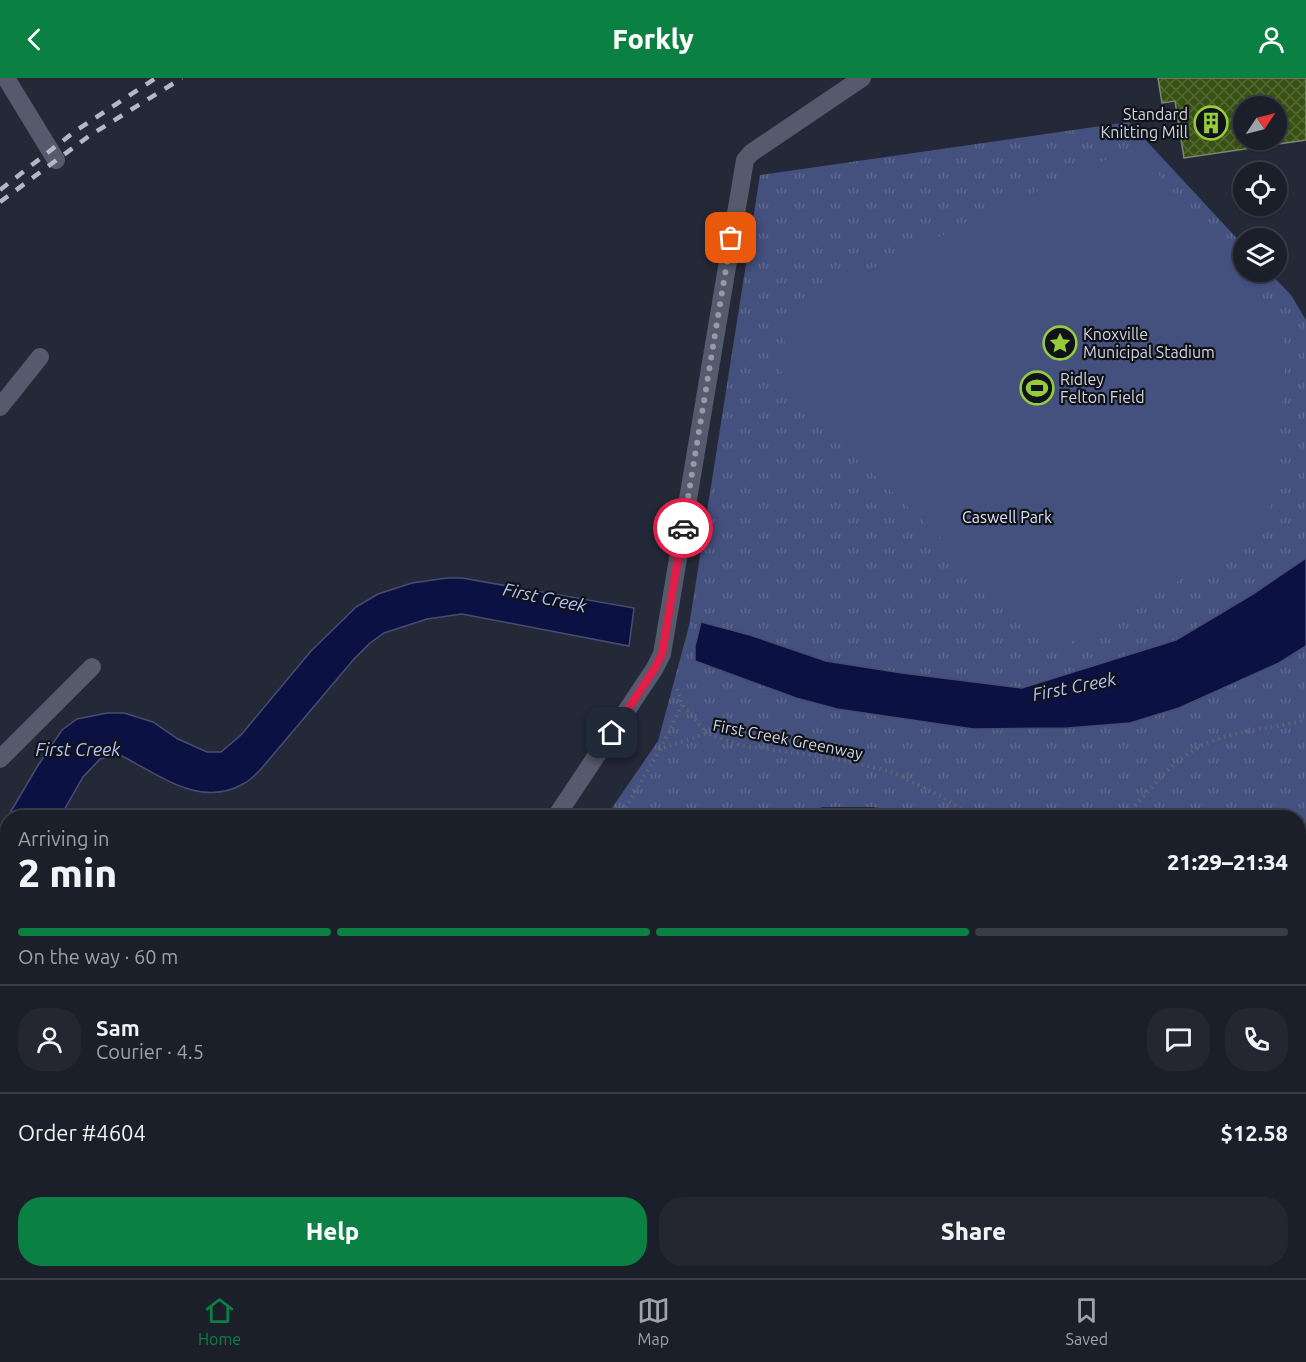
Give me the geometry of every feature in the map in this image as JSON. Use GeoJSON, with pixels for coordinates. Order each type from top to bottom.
{"type":"FeatureCollection","features":[{"type":"Feature","properties":{"kind":"street"},"geometry":{"type":"LineString","coordinates":[[560,810],[662,654],[745,160],[751,153],[862,78]]}},
{"type":"Feature","properties":{"kind":"street"},"geometry":{"type":"LineString","coordinates":[[7,90],[56,160]]}},
{"type":"Feature","properties":{"kind":"street"},"geometry":{"type":"LineString","coordinates":[[0,407],[40,357]]}},
{"type":"Feature","properties":{"kind":"street"},"geometry":{"type":"LineString","coordinates":[[0,759],[92,667]]}},
{"type":"Feature","properties":{"kind":"path"},"geometry":{"type":"LineString","coordinates":[[677,688],[682,705],[707,733]]}},
{"type":"Feature","properties":{"kind":"path"},"geometry":{"type":"LineString","coordinates":[[625,810],[682,705]]}},
{"type":"Feature","properties":{"kind":"path"},"geometry":{"type":"LineString","coordinates":[[1129,810],[1159,778],[1192,751],[1248,730],[1284,726],[1306,720]]}},
{"type":"Feature","properties":{"kind":"path","name":"First Creek Greenway"},"geometry":{"type":"LineString","coordinates":[[660,749],[707,733],[739,745],[826,757],[890,771],[941,796],[960,810]]}},
{"type":"Feature","properties":{"kind":"green space","name":"Caswell Park"},"geometry":{"type":"Polygon","coordinates":[[[1129,122],[1233,234],[1233,282],[1279,282],[1291,295],[1306,320],[1306,810],[882,810],[874,807],[823,807],[812,810],[611,810],[658,741],[689,626],[760,175],[1129,122]]]}},
{"type":"Feature","properties":{"kind":"green space","name":"Ridley Felton Field"},"geometry":{"type":"Polygon","coordinates":[[[1135,146],[1233,263],[1233,282],[1249,282],[1274,312],[1287,352],[1270,511],[1254,538],[1059,649],[802,407],[780,369],[787,330],[817,294],[1135,146]]]}},
{"type":"Feature","properties":{"kind":"water","name":"First Creek"},"geometry":{"type":"Polygon","coordinates":[[[1306,558],[1306,646],[1279,663],[1179,708],[1130,723],[1068,728],[973,729],[837,709],[796,698],[695,661],[695,646],[701,622],[750,635],[826,661],[1022,688],[1176,640],[1253,594],[1306,558]]]}},
{"type":"Feature","properties":{"kind":"water","name":"First Creek"},"geometry":{"type":"Polygon","coordinates":[[[462,578],[634,608],[629,646],[462,614],[427,619],[384,633],[370,643],[261,769],[243,784],[227,791],[210,793],[194,791],[179,786],[118,754],[100,759],[83,777],[64,810],[12,810],[62,730],[77,719],[107,713],[124,713],[153,722],[178,739],[207,752],[221,752],[241,735],[311,651],[356,607],[378,594],[412,583],[462,578]]]}},
{"type":"Feature","properties":{"kind":"building","name":"Standard Knitting Mill"},"geometry":{"type":"Polygon","coordinates":[[[1158,78],[1306,78],[1306,140],[1287,143],[1287,96],[1233,96],[1233,150],[1238,150],[1184,158],[1175,101],[1162,103],[1158,78]]]}},
{"type":"Feature","properties":{"kind":"railway"},"geometry":{"type":"LineString","coordinates":[[0,190],[74,132],[156,78]]}},
{"type":"Feature","properties":{"kind":"railway"},"geometry":{"type":"LineString","coordinates":[[0,202],[89,136],[182,78]]}},
{"type":"Feature","properties":{"kind":"way so far"},"geometry":{"type":"LineString","coordinates":[[683,528],[731,238]]}},
{"type":"Feature","properties":{"kind":"place","name":"Standard Knitting Mill"},"geometry":{"type":"Point","coordinates":[1211,123]}},
{"type":"Feature","properties":{"kind":"place","name":"Knoxville Municipal Stadium"},"geometry":{"type":"Point","coordinates":[1060,343]}},
{"type":"Feature","properties":{"kind":"place","name":"Ridley Felton Field"},"geometry":{"type":"Point","coordinates":[1037,388]}},
{"type":"Feature","properties":{"kind":"route"},"geometry":{"type":"LineString","coordinates":[[612,733],[662,654],[683,528]]}}]}
